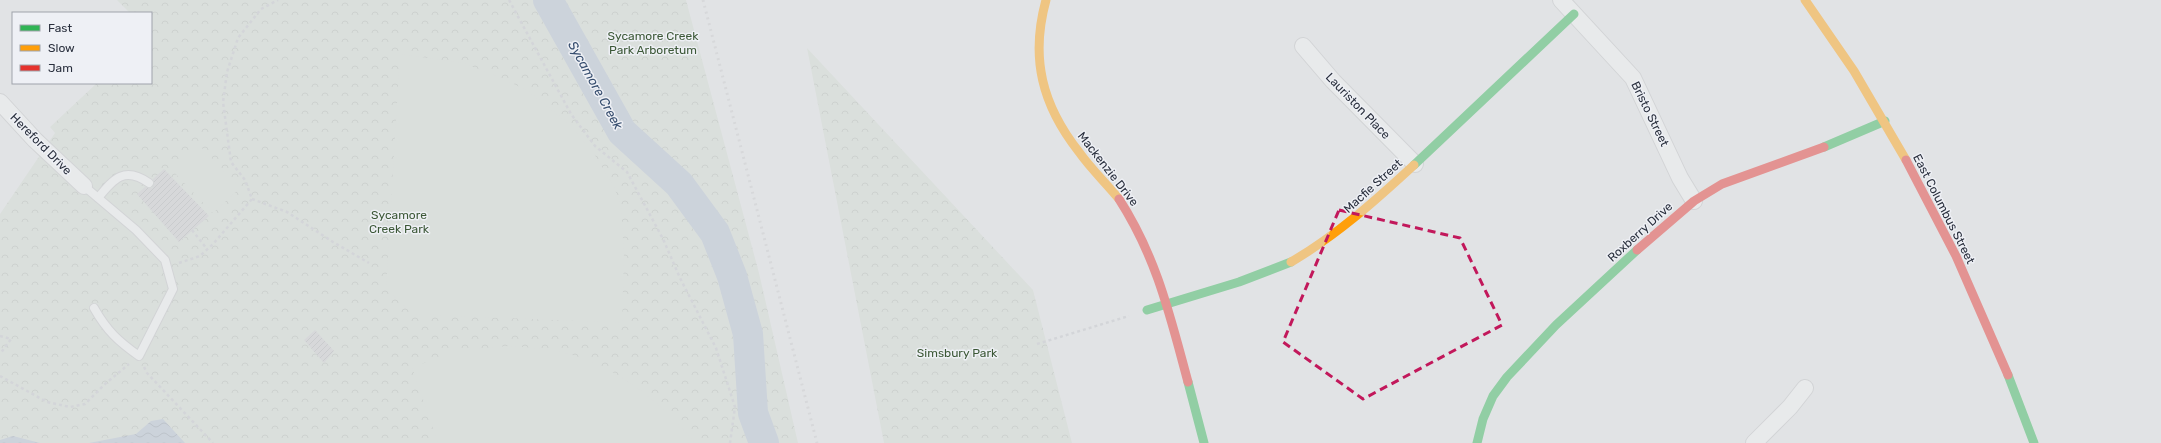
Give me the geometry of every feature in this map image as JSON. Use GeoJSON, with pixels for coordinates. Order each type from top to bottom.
{"type":"FeatureCollection","features":[{"type":"Feature","properties":{"kind":"street","name":"Mackenzie Drive"},"geometry":{"type":"LineString","coordinates":[[1046,0],[1038,40],[1039,76],[1046,99],[1057,122],[1078,152],[1118,199],[1140,235],[1154,263],[1168,304],[1204,443]]}},
{"type":"Feature","properties":{"kind":"street","name":"Bristo Street"},"geometry":{"type":"LineString","coordinates":[[1561,0],[1633,78],[1680,178],[1694,201]]}},
{"type":"Feature","properties":{"kind":"street","name":"East Columbus Street"},"geometry":{"type":"LineString","coordinates":[[1805,0],[1841,52],[1885,121],[1950,244],[1982,312],[2034,443]]}},
{"type":"Feature","properties":{"kind":"street","name":"Macfie Street"},"geometry":{"type":"LineString","coordinates":[[1147,310],[1239,282],[1290,262],[1344,227],[1415,164],[1574,14]]}},
{"type":"Feature","properties":{"kind":"street","name":"Lauriston Place"},"geometry":{"type":"LineString","coordinates":[[1303,46],[1333,81],[1415,164]]}},
{"type":"Feature","properties":{"kind":"street","name":"Hereford Drive"},"geometry":{"type":"LineString","coordinates":[[0,102],[35,140],[84,186]]}},
{"type":"Feature","properties":{"kind":"street","name":"Roxberry Drive"},"geometry":{"type":"LineString","coordinates":[[1477,443],[1483,419],[1493,396],[1522,359],[1669,220],[1694,201],[1722,184],[1837,142],[1885,121]]}},
{"type":"Feature","properties":{"kind":"street"},"geometry":{"type":"LineString","coordinates":[[1754,443],[1790,407],[1805,388]]}},
{"type":"Feature","properties":{"kind":"lane"},"geometry":{"type":"LineString","coordinates":[[98,198],[108,185],[120,176],[132,175],[149,183]]}},
{"type":"Feature","properties":{"kind":"lane"},"geometry":{"type":"LineString","coordinates":[[84,186],[136,230],[165,260],[173,289],[139,356],[117,340],[104,327],[94,308]]}},
{"type":"Feature","properties":{"kind":"path"},"geometry":{"type":"LineString","coordinates":[[278,0],[261,10],[238,38],[227,72],[223,102],[231,162],[245,180],[252,199],[287,212],[369,263]]}},
{"type":"Feature","properties":{"kind":"path"},"geometry":{"type":"LineString","coordinates":[[509,0],[571,114],[595,146],[627,172],[663,239],[680,278],[716,348],[735,407],[730,443]]}},
{"type":"Feature","properties":{"kind":"path"},"geometry":{"type":"LineString","coordinates":[[167,267],[200,256],[252,199]]}},
{"type":"Feature","properties":{"kind":"path"},"geometry":{"type":"LineString","coordinates":[[192,230],[207,250]]}},
{"type":"Feature","properties":{"kind":"path"},"geometry":{"type":"LineString","coordinates":[[1036,344],[1147,310]]}},
{"type":"Feature","properties":{"kind":"path"},"geometry":{"type":"LineString","coordinates":[[0,336],[11,339],[0,354]]}},
{"type":"Feature","properties":{"kind":"path"},"geometry":{"type":"LineString","coordinates":[[0,376],[48,402],[70,407],[85,404],[105,384],[139,356],[147,373],[213,443]]}},
{"type":"Feature","properties":{"kind":"highlighted area"},"geometry":{"type":"Polygon","coordinates":[[[1339,210],[1460,238],[1502,325],[1363,399],[1283,342],[1339,210]]]}},
{"type":"Feature","properties":{"kind":"green space","name":"Sycamore Creek Park"},"geometry":{"type":"Polygon","coordinates":[[[117,0],[686,0],[759,273],[798,443],[0,443],[0,214],[55,133],[50,127],[96,84],[152,84],[152,12],[129,12],[117,0]]]}},
{"type":"Feature","properties":{"kind":"green space","name":"Simsbury Park"},"geometry":{"type":"Polygon","coordinates":[[[807,48],[1033,290],[1072,443],[884,443],[807,48]]]}},
{"type":"Feature","properties":{"kind":"green space"},"geometry":{"type":"Polygon","coordinates":[[[400,54],[463,63],[501,78],[528,91],[568,123],[593,152],[613,185],[621,204],[624,257],[622,323],[413,314],[386,289],[400,54]]]}},
{"type":"Feature","properties":{"kind":"green space"},"geometry":{"type":"Polygon","coordinates":[[[198,144],[240,188],[213,213],[172,170],[198,144]]]}},
{"type":"Feature","properties":{"kind":"green space"},"geometry":{"type":"Polygon","coordinates":[[[509,346],[545,349],[572,355],[614,373],[629,382],[658,404],[695,443],[438,443],[412,367],[463,350],[509,346]]]}},
{"type":"Feature","properties":{"kind":"water"},"geometry":{"type":"Polygon","coordinates":[[[163,419],[185,443],[89,443],[136,434],[151,421],[163,419]]]}},
{"type":"Feature","properties":{"kind":"water"},"geometry":{"type":"Polygon","coordinates":[[[13,436],[40,443],[0,443],[0,440],[13,436]]]}},
{"type":"Feature","properties":{"kind":"building"},"geometry":{"type":"Polygon","coordinates":[[[164,169],[209,216],[179,242],[137,194],[145,187],[152,188],[154,183],[153,179],[164,169]]]}},
{"type":"Feature","properties":{"kind":"building"},"geometry":{"type":"Polygon","coordinates":[[[315,330],[334,351],[324,363],[304,340],[315,330]]]}},
{"type":"Feature","properties":{"kind":"waterway","name":"Sycamore Creek"},"geometry":{"type":"LineString","coordinates":[[548,0],[622,132],[679,184],[715,233],[732,276],[748,334],[753,413],[764,443]]}},
{"type":"Feature","properties":{"kind":"railway"},"geometry":{"type":"LineString","coordinates":[[703,0],[817,443]]}},
{"type":"Feature","properties":{"kind":"traffic: fast"},"geometry":{"type":"LineString","coordinates":[[1414,165],[1574,14]]}},
{"type":"Feature","properties":{"kind":"traffic: fast"},"geometry":{"type":"LineString","coordinates":[[1824,147],[1885,121]]}},
{"type":"Feature","properties":{"kind":"traffic: fast"},"geometry":{"type":"LineString","coordinates":[[1477,443],[1483,419],[1493,396],[1507,377],[1556,325],[1637,250]]}},
{"type":"Feature","properties":{"kind":"traffic: fast"},"geometry":{"type":"LineString","coordinates":[[1147,310],[1239,282],[1291,262]]}},
{"type":"Feature","properties":{"kind":"traffic: fast"},"geometry":{"type":"LineString","coordinates":[[2008,375],[2034,443]]}},
{"type":"Feature","properties":{"kind":"traffic: fast"},"geometry":{"type":"LineString","coordinates":[[1188,382],[1204,443]]}},
{"type":"Feature","properties":{"kind":"traffic: slow"},"geometry":{"type":"LineString","coordinates":[[1046,0],[1041,21],[1039,42],[1040,61],[1048,99],[1066,134],[1088,164],[1119,199]]}},
{"type":"Feature","properties":{"kind":"traffic: slow"},"geometry":{"type":"LineString","coordinates":[[1805,0],[1854,71],[1906,160]]}},
{"type":"Feature","properties":{"kind":"traffic: slow"},"geometry":{"type":"LineString","coordinates":[[1291,262],[1308,252],[1340,229],[1414,165]]}},
{"type":"Feature","properties":{"kind":"traffic: jam"},"geometry":{"type":"LineString","coordinates":[[1637,250],[1694,201],[1722,184],[1824,147]]}},
{"type":"Feature","properties":{"kind":"traffic: jam"},"geometry":{"type":"LineString","coordinates":[[1906,160],[1956,256],[2008,375]]}},
{"type":"Feature","properties":{"kind":"traffic: jam"},"geometry":{"type":"LineString","coordinates":[[1119,199],[1132,221],[1153,265],[1188,382]]}},
{"type":"Feature","properties":{"kind":"park label","name":"Sycamore Creek Park Arboretum"},"geometry":{"type":"Point","coordinates":[653,43]}}]}
